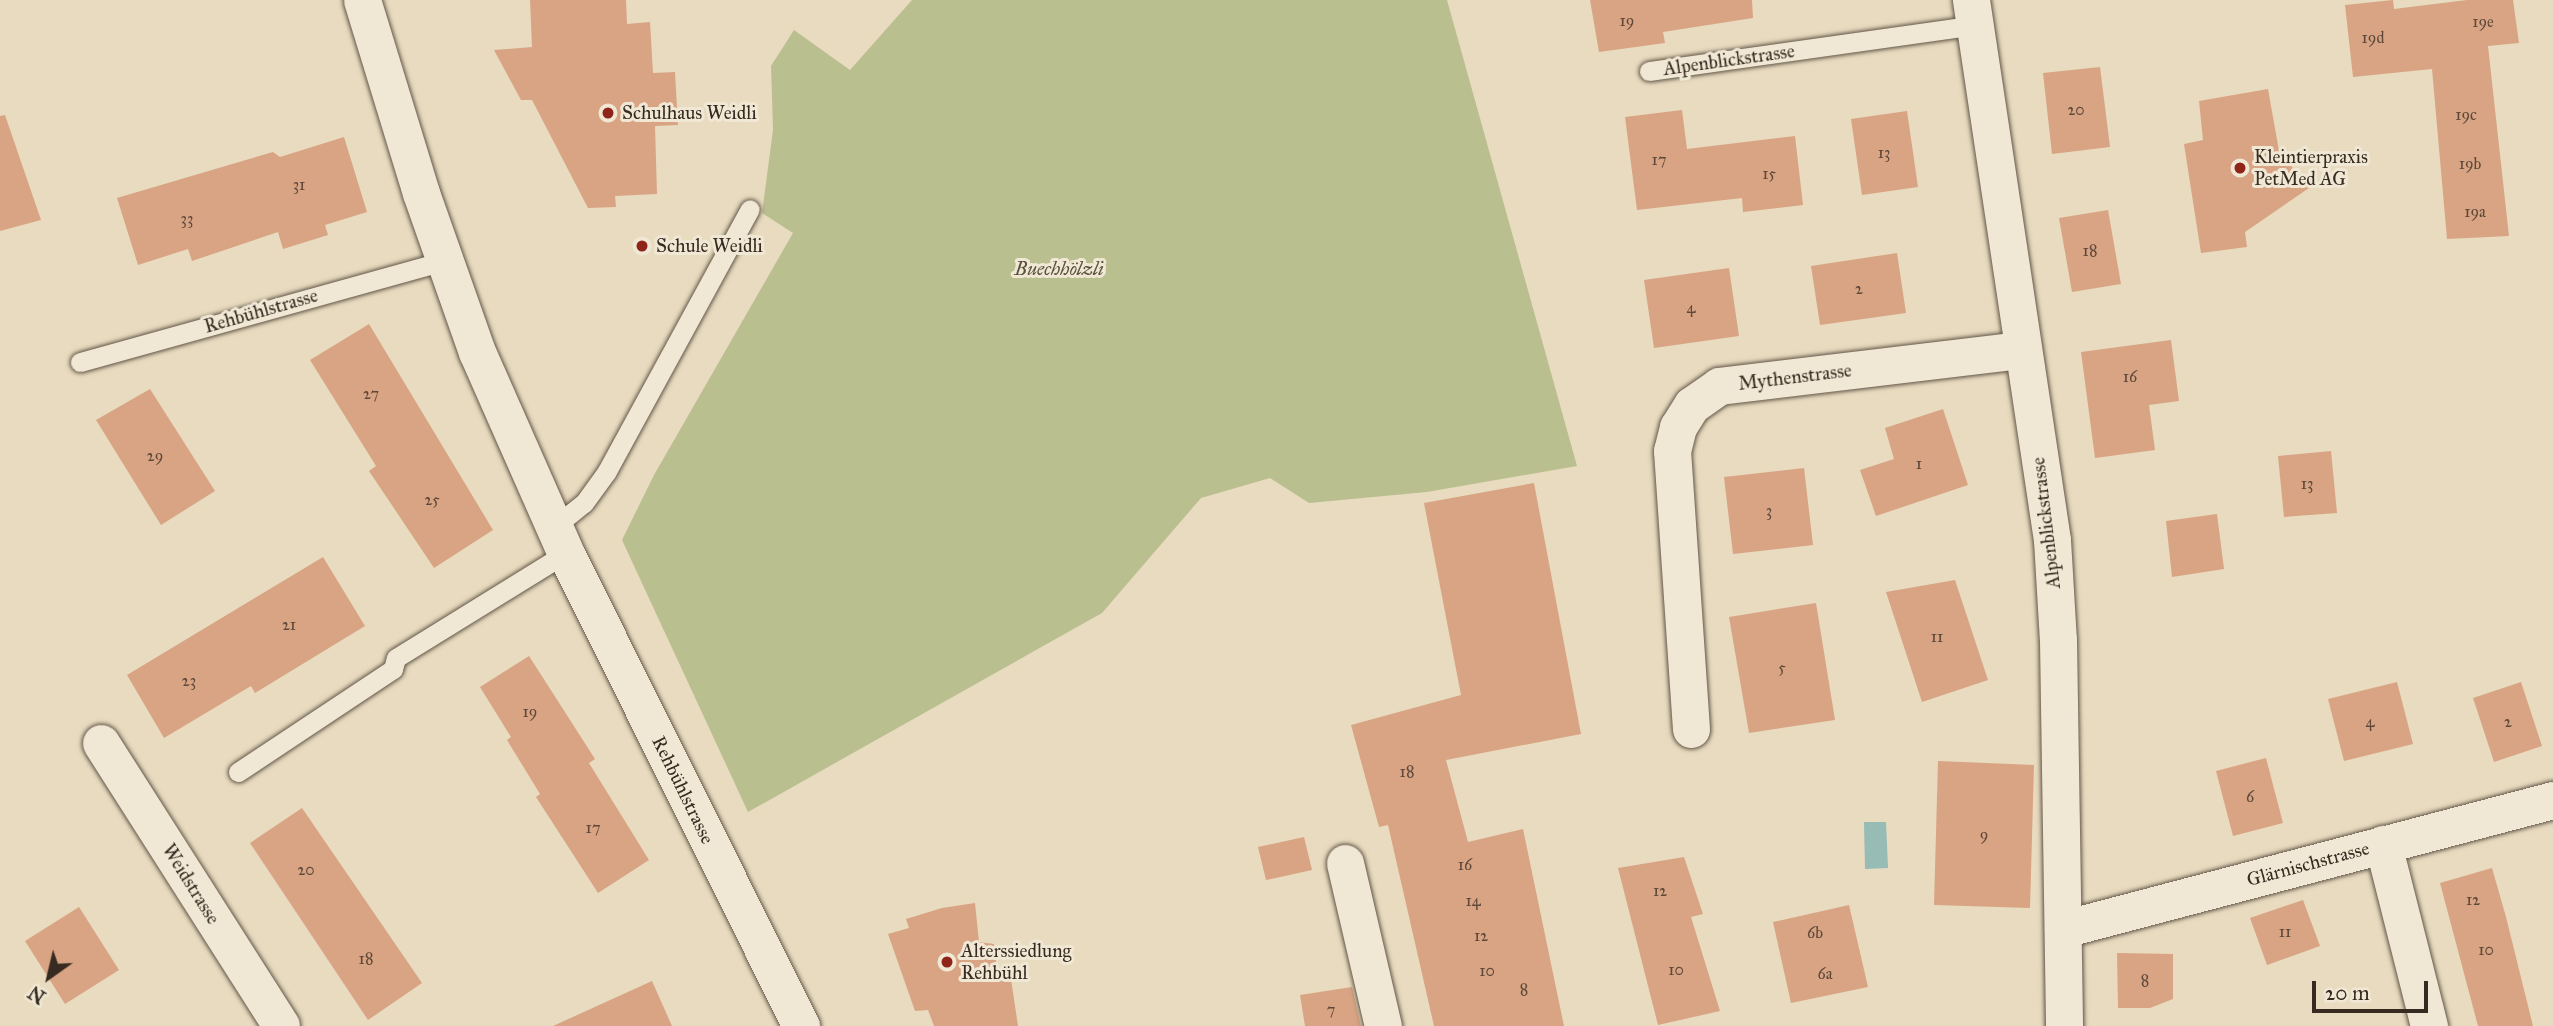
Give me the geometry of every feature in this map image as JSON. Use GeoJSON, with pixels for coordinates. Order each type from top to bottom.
{"type":"FeatureCollection","features":[{"type":"Feature","properties":{"kind":"street","name":"Rehbühlstrasse"},"geometry":{"type":"LineString","coordinates":[[362,0],[443,261],[477,352],[560,540],[801,1026]]}},
{"type":"Feature","properties":{"kind":"street","name":"Alpenblickstrasse"},"geometry":{"type":"LineString","coordinates":[[1973,13],[2052,540],[2058,640],[2064,1026]]}},
{"type":"Feature","properties":{"kind":"street","name":"Mythenstrasse"},"geometry":{"type":"LineString","coordinates":[[1691,729],[1672,452],[1678,427],[1692,405],[1719,386],[2022,350]]}},
{"type":"Feature","properties":{"kind":"street","name":"Weidstrasse"},"geometry":{"type":"LineString","coordinates":[[101,743],[281,1026]]}},
{"type":"Feature","properties":{"kind":"street","name":"Glärnischstrasse"},"geometry":{"type":"LineString","coordinates":[[2063,929],[2553,800]]}},
{"type":"Feature","properties":{"kind":"street"},"geometry":{"type":"LineString","coordinates":[[2383,844],[2429,1026]]}},
{"type":"Feature","properties":{"kind":"street"},"geometry":{"type":"LineString","coordinates":[[1345,863],[1383,1026]]}},
{"type":"Feature","properties":{"kind":"lane","name":"Alpenblickstrasse"},"geometry":{"type":"LineString","coordinates":[[1649,71],[1973,13]]}},
{"type":"Feature","properties":{"kind":"lane"},"geometry":{"type":"LineString","coordinates":[[238,772],[393,669],[396,658],[560,540],[607,471],[750,209]]}},
{"type":"Feature","properties":{"kind":"lane","name":"Rehbühlstrasse"},"geometry":{"type":"LineString","coordinates":[[80,362],[443,261]]}},
{"type":"Feature","properties":{"kind":"green space","name":"Buechhölzli"},"geometry":{"type":"Polygon","coordinates":[[[912,0],[1447,0],[1577,466],[1427,492],[1309,503],[1270,478],[1201,498],[1102,613],[748,812],[622,540],[654,475],[793,233],[762,213],[773,130],[771,66],[794,30],[850,70],[912,0]]]}},
{"type":"Feature","properties":{"kind":"water"},"geometry":{"type":"Polygon","coordinates":[[[1864,822],[1886,822],[1888,868],[1865,869],[1864,822]]]}},
{"type":"Feature","properties":{"kind":"building","name":"Schulhaus Weidli"},"geometry":{"type":"Polygon","coordinates":[[[530,0],[626,0],[627,24],[650,22],[653,73],[675,72],[678,125],[655,126],[657,194],[615,196],[616,207],[588,208],[532,100],[521,100],[494,50],[532,47],[530,0]]]}},
{"type":"Feature","properties":{"kind":"building"},"geometry":{"type":"Polygon","coordinates":[[[1590,0],[1752,0],[1753,18],[1663,32],[1665,43],[1599,52],[1590,0]]]}},
{"type":"Feature","properties":{"kind":"building"},"geometry":{"type":"Polygon","coordinates":[[[2393,0],[2394,9],[2467,0],[2513,0],[2519,43],[2488,46],[2509,236],[2447,239],[2432,69],[2353,77],[2345,5],[2393,0]]]}},
{"type":"Feature","properties":{"kind":"building"},"geometry":{"type":"Polygon","coordinates":[[[2100,67],[2110,147],[2052,154],[2043,73],[2100,67]]]}},
{"type":"Feature","properties":{"kind":"building","name":"Kleintierpraxis PetMed AG"},"geometry":{"type":"Polygon","coordinates":[[[2268,89],[2279,151],[2309,188],[2245,232],[2247,247],[2201,253],[2184,144],[2203,140],[2199,101],[2268,89]]]}},
{"type":"Feature","properties":{"kind":"building"},"geometry":{"type":"Polygon","coordinates":[[[1682,110],[1687,149],[1795,136],[1803,205],[1743,212],[1742,198],[1637,210],[1625,117],[1682,110]]]}},
{"type":"Feature","properties":{"kind":"building"},"geometry":{"type":"Polygon","coordinates":[[[1907,111],[1918,187],[1862,195],[1851,119],[1907,111]]]}},
{"type":"Feature","properties":{"kind":"building"},"geometry":{"type":"Polygon","coordinates":[[[5,115],[41,220],[0,231],[0,116],[5,115]]]}},
{"type":"Feature","properties":{"kind":"building"},"geometry":{"type":"Polygon","coordinates":[[[344,137],[367,212],[325,225],[328,235],[283,249],[278,232],[192,261],[188,249],[138,265],[117,198],[273,152],[280,157],[344,137]]]}},
{"type":"Feature","properties":{"kind":"building"},"geometry":{"type":"Polygon","coordinates":[[[2108,210],[2121,284],[2072,292],[2059,218],[2108,210]]]}},
{"type":"Feature","properties":{"kind":"building"},"geometry":{"type":"Polygon","coordinates":[[[1897,253],[1906,313],[1820,325],[1811,266],[1897,253]]]}},
{"type":"Feature","properties":{"kind":"building"},"geometry":{"type":"Polygon","coordinates":[[[1729,268],[1739,336],[1654,348],[1644,280],[1729,268]]]}},
{"type":"Feature","properties":{"kind":"building"},"geometry":{"type":"Polygon","coordinates":[[[369,324],[493,530],[434,568],[369,471],[376,466],[310,360],[369,324]]]}},
{"type":"Feature","properties":{"kind":"building"},"geometry":{"type":"Polygon","coordinates":[[[2171,340],[2179,401],[2149,405],[2155,450],[2095,458],[2081,352],[2171,340]]]}},
{"type":"Feature","properties":{"kind":"building"},"geometry":{"type":"Polygon","coordinates":[[[150,389],[215,491],[161,525],[96,420],[150,389]]]}},
{"type":"Feature","properties":{"kind":"building"},"geometry":{"type":"Polygon","coordinates":[[[1943,409],[1968,485],[1876,516],[1860,470],[1894,459],[1885,428],[1943,409]]]}},
{"type":"Feature","properties":{"kind":"building"},"geometry":{"type":"Polygon","coordinates":[[[2331,451],[2337,513],[2284,517],[2278,456],[2331,451]]]}},
{"type":"Feature","properties":{"kind":"building"},"geometry":{"type":"Polygon","coordinates":[[[1804,468],[1813,545],[1733,554],[1724,477],[1804,468]]]}},
{"type":"Feature","properties":{"kind":"building"},"geometry":{"type":"Polygon","coordinates":[[[1534,483],[1581,734],[1446,760],[1468,842],[1523,829],[1564,1026],[1434,1026],[1388,825],[1379,827],[1351,725],[1461,695],[1424,503],[1534,483]]]}},
{"type":"Feature","properties":{"kind":"building"},"geometry":{"type":"Polygon","coordinates":[[[2217,514],[2224,569],[2172,577],[2166,521],[2217,514]]]}},
{"type":"Feature","properties":{"kind":"building"},"geometry":{"type":"Polygon","coordinates":[[[323,557],[365,626],[255,693],[251,686],[164,738],[127,675],[323,557]]]}},
{"type":"Feature","properties":{"kind":"building"},"geometry":{"type":"Polygon","coordinates":[[[1955,580],[1988,680],[1922,702],[1886,592],[1955,580]]]}},
{"type":"Feature","properties":{"kind":"building"},"geometry":{"type":"Polygon","coordinates":[[[1816,603],[1835,720],[1749,733],[1729,617],[1816,603]]]}},
{"type":"Feature","properties":{"kind":"building"},"geometry":{"type":"Polygon","coordinates":[[[529,656],[595,759],[589,763],[649,860],[598,893],[536,797],[540,794],[507,740],[511,737],[480,687],[529,656]]]}},
{"type":"Feature","properties":{"kind":"building"},"geometry":{"type":"Polygon","coordinates":[[[2397,682],[2413,744],[2344,761],[2328,699],[2397,682]]]}},
{"type":"Feature","properties":{"kind":"building"},"geometry":{"type":"Polygon","coordinates":[[[2521,682],[2542,746],[2494,762],[2473,698],[2521,682]]]}},
{"type":"Feature","properties":{"kind":"building"},"geometry":{"type":"Polygon","coordinates":[[[2266,758],[2283,823],[2233,836],[2216,771],[2266,758]]]}},
{"type":"Feature","properties":{"kind":"building"},"geometry":{"type":"Polygon","coordinates":[[[1938,761],[2034,765],[2030,908],[1934,905],[1938,761]]]}},
{"type":"Feature","properties":{"kind":"building"},"geometry":{"type":"Polygon","coordinates":[[[302,808],[422,983],[368,1020],[250,843],[302,808]]]}},
{"type":"Feature","properties":{"kind":"building"},"geometry":{"type":"Polygon","coordinates":[[[1304,837],[1312,870],[1266,880],[1258,847],[1304,837]]]}},
{"type":"Feature","properties":{"kind":"building"},"geometry":{"type":"Polygon","coordinates":[[[1684,857],[1703,914],[1691,917],[1720,1011],[1658,1025],[1618,868],[1684,857]]]}},
{"type":"Feature","properties":{"kind":"building"},"geometry":{"type":"Polygon","coordinates":[[[2492,868],[2533,1026],[2478,1026],[2440,883],[2492,868]]]}},
{"type":"Feature","properties":{"kind":"building"},"geometry":{"type":"Polygon","coordinates":[[[2303,900],[2320,946],[2267,965],[2250,918],[2303,900]]]}},
{"type":"Feature","properties":{"kind":"building","name":"Alterssiedlung Rehbühl"},"geometry":{"type":"Polygon","coordinates":[[[975,903],[979,942],[994,944],[998,980],[1011,979],[1018,1026],[934,1026],[928,1010],[915,1011],[888,934],[909,928],[906,919],[942,908],[975,903]]]}},
{"type":"Feature","properties":{"kind":"building"},"geometry":{"type":"Polygon","coordinates":[[[1849,905],[1868,987],[1791,1003],[1773,922],[1849,905]]]}},
{"type":"Feature","properties":{"kind":"building"},"geometry":{"type":"Polygon","coordinates":[[[79,907],[119,970],[65,1004],[25,941],[79,907]]]}},
{"type":"Feature","properties":{"kind":"building"},"geometry":{"type":"Polygon","coordinates":[[[2117,953],[2173,954],[2173,999],[2150,1008],[2118,1008],[2117,953]]]}},
{"type":"Feature","properties":{"kind":"building"},"geometry":{"type":"Polygon","coordinates":[[[652,981],[672,1026],[553,1026],[652,981]]]}},
{"type":"Feature","properties":{"kind":"building"},"geometry":{"type":"Polygon","coordinates":[[[1352,987],[1361,1026],[1305,1026],[1300,995],[1352,987]]]}},
{"type":"Feature","properties":{"kind":"place","name":"Schulhaus Weidli"},"geometry":{"type":"Point","coordinates":[608,113]}},
{"type":"Feature","properties":{"kind":"place","name":"Kleintierpraxis PetMed AG"},"geometry":{"type":"Point","coordinates":[2240,168]}},
{"type":"Feature","properties":{"kind":"place","name":"Schule Weidli"},"geometry":{"type":"Point","coordinates":[642,246]}},
{"type":"Feature","properties":{"kind":"place","name":"Alterssiedlung Rehbühl"},"geometry":{"type":"Point","coordinates":[947,962]}}]}
